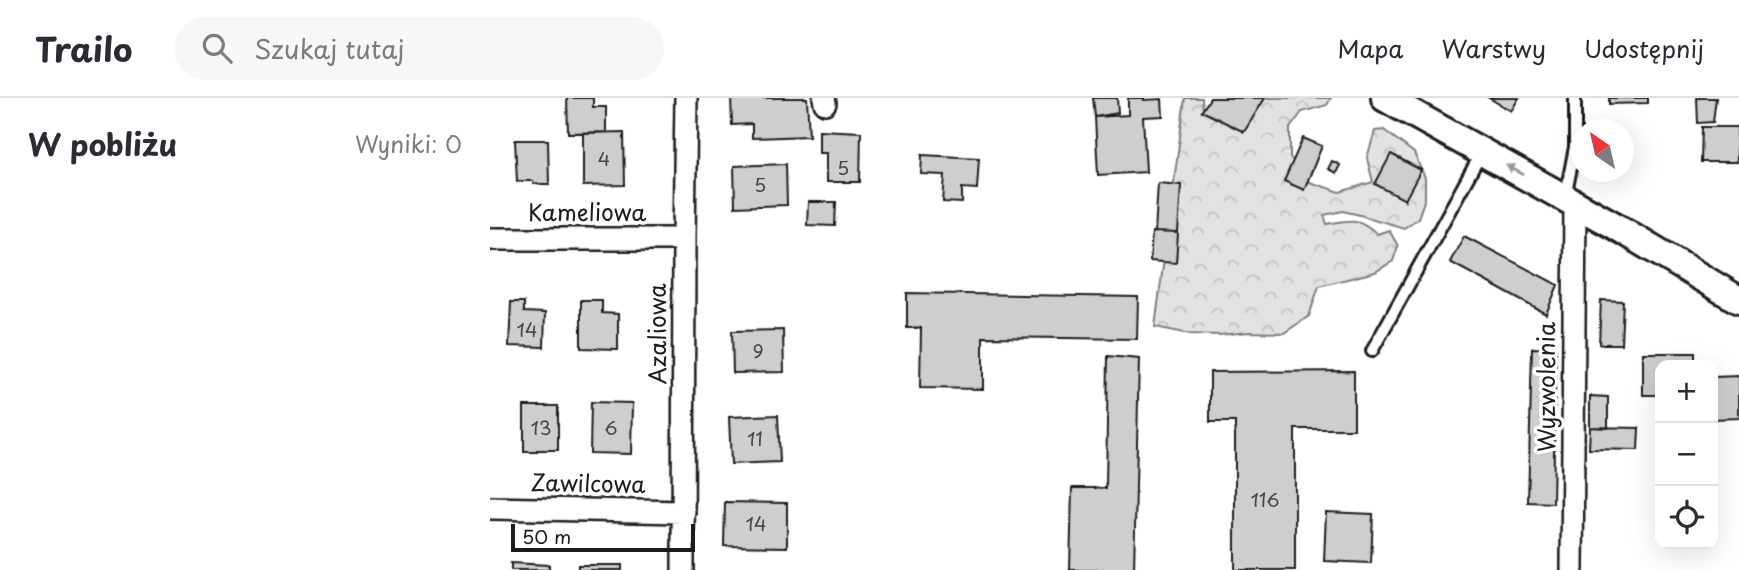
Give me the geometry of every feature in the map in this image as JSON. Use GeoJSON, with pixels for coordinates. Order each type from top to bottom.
{"type":"FeatureCollection","features":[{"type":"Feature","properties":{"kind":"street","name":"Azaliowa"},"geometry":{"type":"LineString","coordinates":[[683,570],[687,98]]}},
{"type":"Feature","properties":{"kind":"street"},"geometry":{"type":"LineString","coordinates":[[1385,98],[1570,201],[1739,300]]}},
{"type":"Feature","properties":{"kind":"street","name":"Wyzwolenia"},"geometry":{"type":"LineString","coordinates":[[1570,201],[1572,570]]}},
{"type":"Feature","properties":{"kind":"street","name":"Kameliowa"},"geometry":{"type":"LineString","coordinates":[[490,239],[684,239]]}},
{"type":"Feature","properties":{"kind":"street","name":"Zawilcowa"},"geometry":{"type":"LineString","coordinates":[[490,508],[684,512]]}},
{"type":"Feature","properties":{"kind":"lane"},"geometry":{"type":"LineString","coordinates":[[1570,201],[1575,147],[1575,98]]}},
{"type":"Feature","properties":{"kind":"lane"},"geometry":{"type":"LineString","coordinates":[[1372,351],[1482,152]]}},
{"type":"Feature","properties":{"kind":"green space"},"geometry":{"type":"Polygon","coordinates":[[[1185,98],[1202,98],[1203,111],[1244,131],[1265,98],[1331,98],[1327,105],[1302,112],[1290,128],[1290,157],[1309,182],[1340,192],[1373,182],[1367,158],[1375,131],[1384,130],[1414,153],[1425,178],[1425,198],[1418,218],[1404,228],[1343,211],[1324,215],[1327,224],[1353,221],[1364,224],[1377,234],[1389,230],[1398,246],[1393,261],[1375,272],[1319,286],[1309,316],[1284,333],[1190,334],[1155,327],[1185,98]]]}},
{"type":"Feature","properties":{"kind":"building"},"geometry":{"type":"Polygon","coordinates":[[[567,98],[593,98],[593,107],[606,107],[606,132],[568,133],[567,98]]]}},
{"type":"Feature","properties":{"kind":"building"},"geometry":{"type":"Polygon","coordinates":[[[731,98],[807,98],[809,136],[752,138],[752,124],[732,125],[731,98]]]}},
{"type":"Feature","properties":{"kind":"building"},"geometry":{"type":"Polygon","coordinates":[[[1093,98],[1117,98],[1118,113],[1095,117],[1093,98]]]}},
{"type":"Feature","properties":{"kind":"building"},"geometry":{"type":"Polygon","coordinates":[[[1128,98],[1162,99],[1163,116],[1143,117],[1146,172],[1098,175],[1095,117],[1128,115],[1128,98]]]}},
{"type":"Feature","properties":{"kind":"building"},"geometry":{"type":"Polygon","coordinates":[[[1210,98],[1265,98],[1244,132],[1202,111],[1210,98]]]}},
{"type":"Feature","properties":{"kind":"building"},"geometry":{"type":"Polygon","coordinates":[[[1489,98],[1519,98],[1511,111],[1489,98]]]}},
{"type":"Feature","properties":{"kind":"building"},"geometry":{"type":"Polygon","coordinates":[[[1609,98],[1648,98],[1648,103],[1609,104],[1609,98]]]}},
{"type":"Feature","properties":{"kind":"building"},"geometry":{"type":"Polygon","coordinates":[[[1697,98],[1716,98],[1713,122],[1698,123],[1697,98]]]}},
{"type":"Feature","properties":{"kind":"building"},"geometry":{"type":"Polygon","coordinates":[[[1702,127],[1737,127],[1737,162],[1701,162],[1702,127]]]}},
{"type":"Feature","properties":{"kind":"building"},"geometry":{"type":"Polygon","coordinates":[[[819,130],[861,132],[860,182],[826,182],[826,153],[819,153],[819,130]]]}},
{"type":"Feature","properties":{"kind":"building"},"geometry":{"type":"Polygon","coordinates":[[[624,132],[625,185],[583,186],[583,133],[624,132]]]}},
{"type":"Feature","properties":{"kind":"building"},"geometry":{"type":"Polygon","coordinates":[[[1303,138],[1322,146],[1304,190],[1284,181],[1303,138]]]}},
{"type":"Feature","properties":{"kind":"building"},"geometry":{"type":"Polygon","coordinates":[[[515,140],[548,140],[549,184],[517,181],[515,140]]]}},
{"type":"Feature","properties":{"kind":"building"},"geometry":{"type":"Polygon","coordinates":[[[1391,154],[1421,170],[1405,200],[1375,184],[1391,154]]]}},
{"type":"Feature","properties":{"kind":"building"},"geometry":{"type":"Polygon","coordinates":[[[922,155],[979,158],[977,189],[962,188],[962,203],[943,202],[945,175],[921,174],[922,155]]]}},
{"type":"Feature","properties":{"kind":"building"},"geometry":{"type":"Polygon","coordinates":[[[1332,161],[1340,165],[1336,173],[1328,169],[1332,161]]]}},
{"type":"Feature","properties":{"kind":"building"},"geometry":{"type":"Polygon","coordinates":[[[786,164],[787,205],[735,207],[734,166],[786,164]]]}},
{"type":"Feature","properties":{"kind":"building"},"geometry":{"type":"Polygon","coordinates":[[[1158,183],[1181,185],[1178,233],[1155,232],[1158,183]]]}},
{"type":"Feature","properties":{"kind":"building"},"geometry":{"type":"Polygon","coordinates":[[[808,202],[836,202],[835,226],[807,225],[808,202]]]}},
{"type":"Feature","properties":{"kind":"building"},"geometry":{"type":"Polygon","coordinates":[[[1152,232],[1178,233],[1176,263],[1150,261],[1152,232]]]}},
{"type":"Feature","properties":{"kind":"building"},"geometry":{"type":"Polygon","coordinates":[[[1464,236],[1558,285],[1546,314],[1450,262],[1464,236]]]}},
{"type":"Feature","properties":{"kind":"building"},"geometry":{"type":"Polygon","coordinates":[[[907,293],[1138,297],[1137,339],[983,337],[983,389],[920,388],[921,328],[907,328],[907,293]]]}},
{"type":"Feature","properties":{"kind":"building"},"geometry":{"type":"Polygon","coordinates":[[[581,300],[602,300],[602,313],[618,314],[618,349],[581,348],[581,300]]]}},
{"type":"Feature","properties":{"kind":"building"},"geometry":{"type":"Polygon","coordinates":[[[1601,300],[1623,301],[1621,344],[1599,344],[1601,300]]]}},
{"type":"Feature","properties":{"kind":"building"},"geometry":{"type":"Polygon","coordinates":[[[511,302],[524,302],[524,312],[545,313],[544,347],[509,346],[511,302]]]}},
{"type":"Feature","properties":{"kind":"building"},"geometry":{"type":"Polygon","coordinates":[[[783,330],[784,372],[733,373],[732,331],[783,330]]]}},
{"type":"Feature","properties":{"kind":"building"},"geometry":{"type":"Polygon","coordinates":[[[1532,348],[1556,349],[1553,503],[1528,502],[1532,348]]]}},
{"type":"Feature","properties":{"kind":"building"},"geometry":{"type":"Polygon","coordinates":[[[1643,353],[1695,353],[1695,360],[1655,360],[1655,395],[1643,395],[1643,353]]]}},
{"type":"Feature","properties":{"kind":"building"},"geometry":{"type":"Polygon","coordinates":[[[1108,356],[1139,359],[1134,570],[1070,570],[1072,488],[1106,488],[1108,356]]]}},
{"type":"Feature","properties":{"kind":"building"},"geometry":{"type":"Polygon","coordinates":[[[1354,371],[1354,429],[1295,429],[1295,570],[1235,570],[1235,422],[1210,422],[1210,372],[1354,371]]]}},
{"type":"Feature","properties":{"kind":"building"},"geometry":{"type":"Polygon","coordinates":[[[1739,376],[1739,418],[1718,419],[1718,377],[1739,376]]]}},
{"type":"Feature","properties":{"kind":"building"},"geometry":{"type":"Polygon","coordinates":[[[1590,396],[1608,397],[1608,428],[1590,427],[1590,396]]]}},
{"type":"Feature","properties":{"kind":"building"},"geometry":{"type":"Polygon","coordinates":[[[591,402],[632,403],[631,454],[590,453],[591,402]]]}},
{"type":"Feature","properties":{"kind":"building"},"geometry":{"type":"Polygon","coordinates":[[[524,406],[558,406],[558,450],[524,452],[524,406]]]}},
{"type":"Feature","properties":{"kind":"building"},"geometry":{"type":"Polygon","coordinates":[[[778,415],[780,462],[731,464],[729,417],[778,415]]]}},
{"type":"Feature","properties":{"kind":"building"},"geometry":{"type":"Polygon","coordinates":[[[1590,427],[1639,428],[1638,450],[1589,449],[1590,427]]]}},
{"type":"Feature","properties":{"kind":"building"},"geometry":{"type":"Polygon","coordinates":[[[725,502],[787,503],[787,547],[724,546],[725,502]]]}},
{"type":"Feature","properties":{"kind":"building"},"geometry":{"type":"Polygon","coordinates":[[[1326,512],[1373,514],[1371,563],[1324,561],[1326,512]]]}},
{"type":"Feature","properties":{"kind":"building"},"geometry":{"type":"Polygon","coordinates":[[[511,563],[549,565],[549,570],[511,570],[511,563]]]}},
{"type":"Feature","properties":{"kind":"building"},"geometry":{"type":"Polygon","coordinates":[[[578,565],[622,565],[622,570],[578,570],[578,565]]]}}]}
